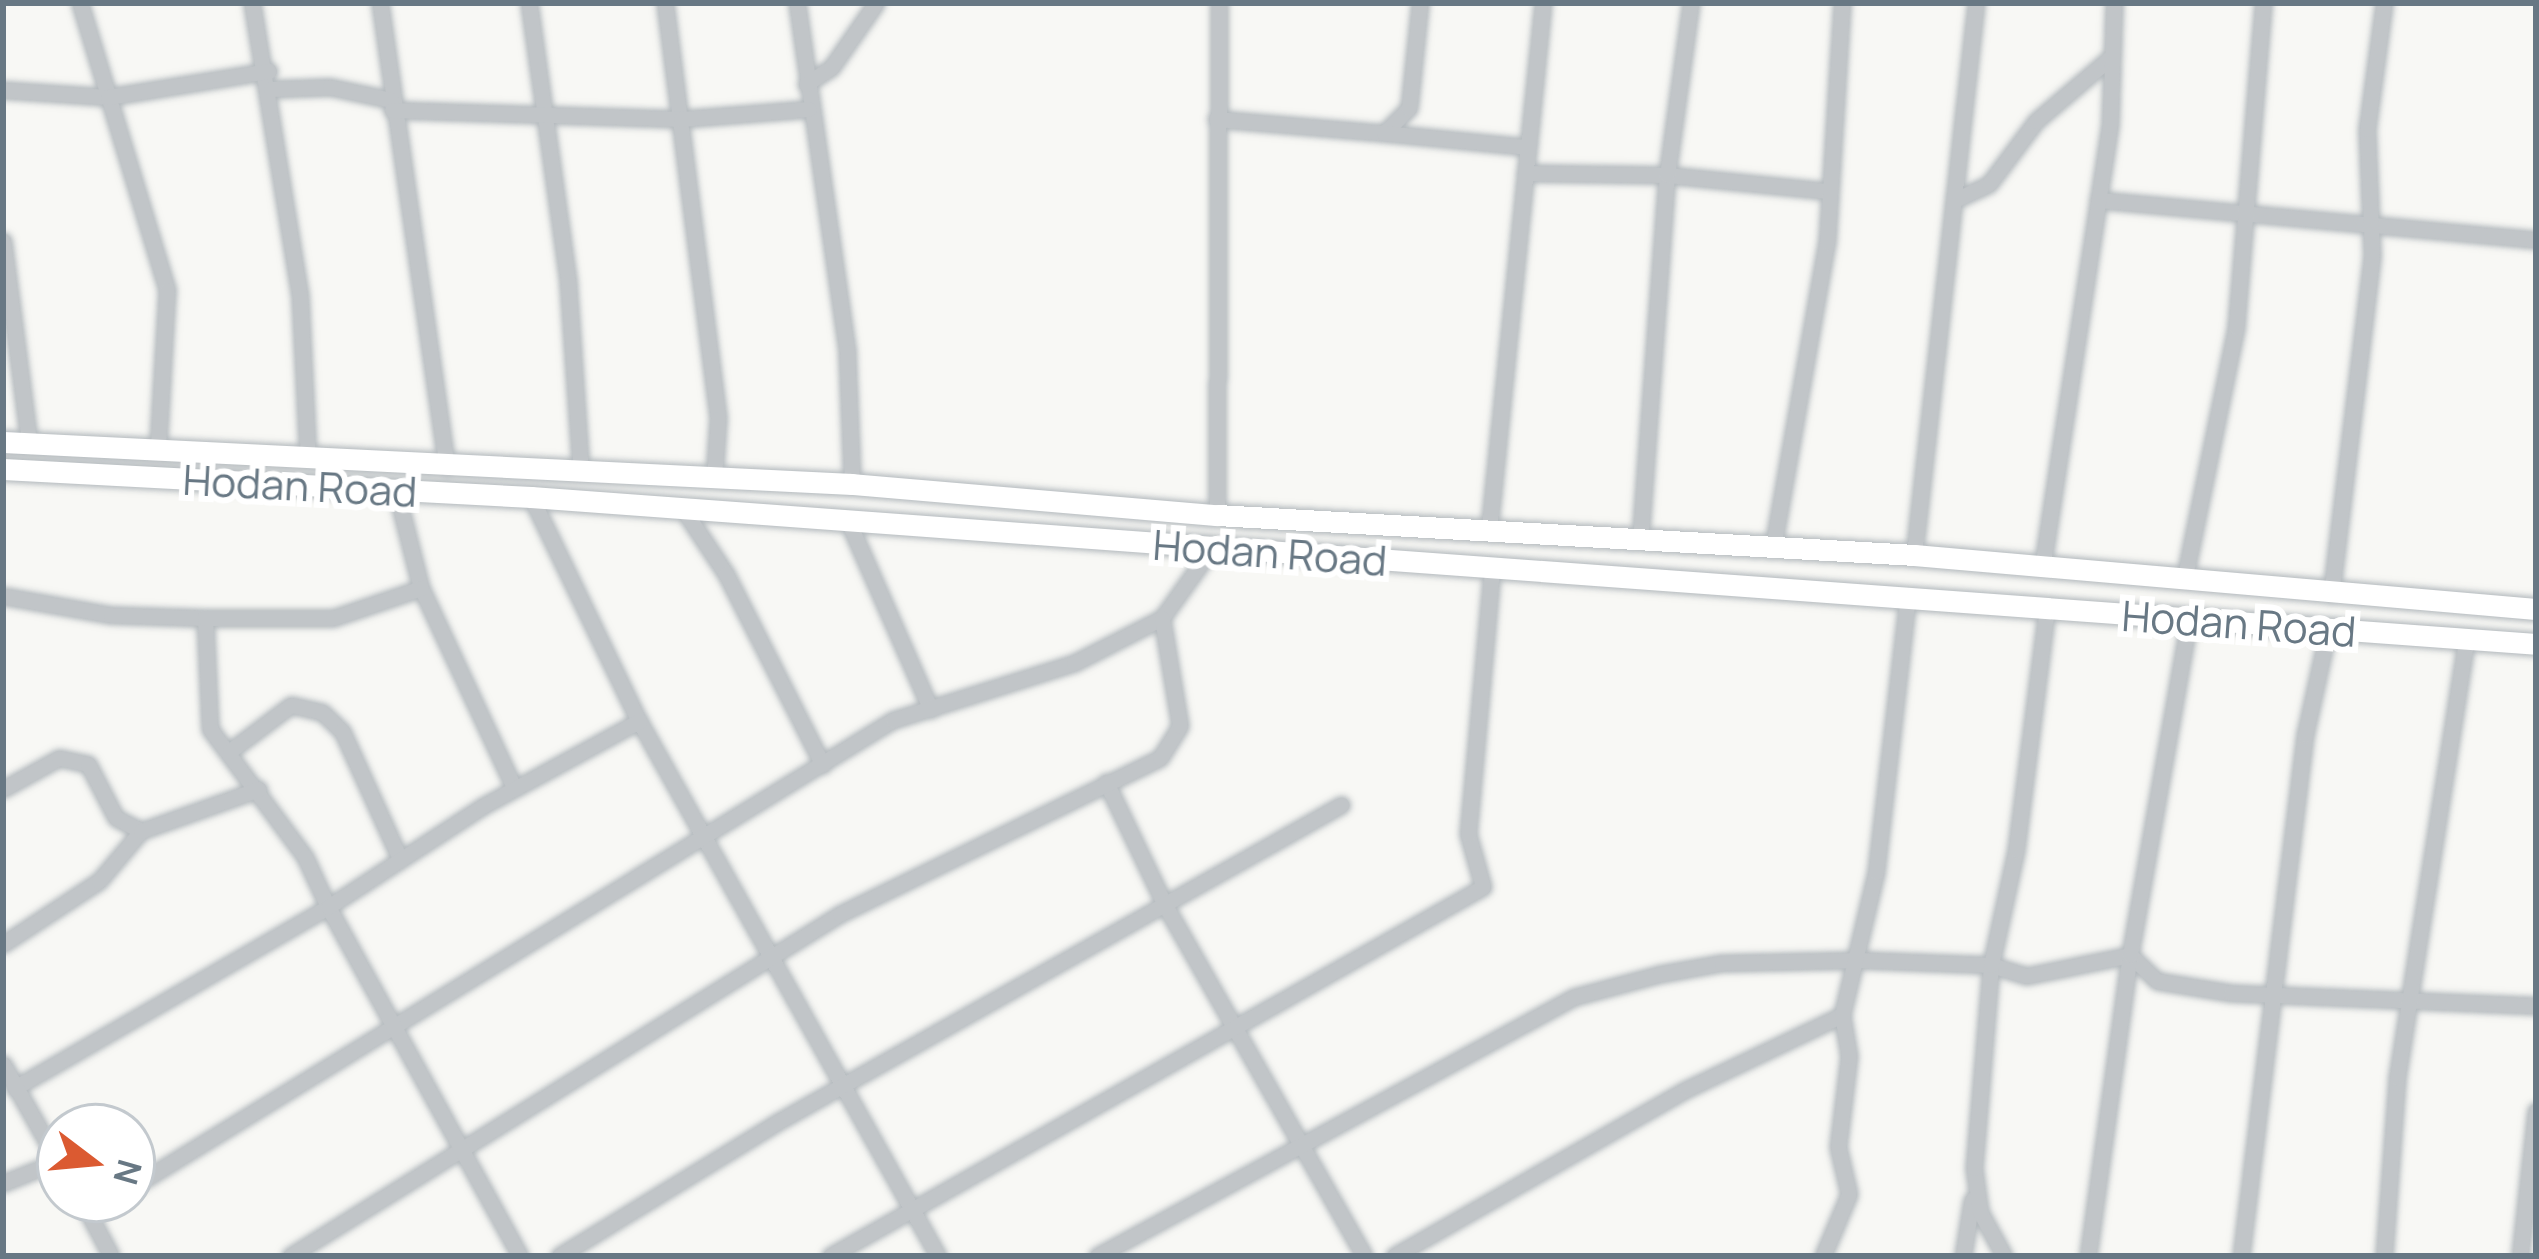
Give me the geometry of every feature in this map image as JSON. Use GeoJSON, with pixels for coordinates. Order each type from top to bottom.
{"type":"FeatureCollection","features":[{"type":"Feature","properties":{"kind":"main road","name":"Hodan Road"},"geometry":{"type":"LineString","coordinates":[[3,442],[158,447],[447,468],[852,484],[1217,515],[1914,555],[2331,595],[2536,609]]}},
{"type":"Feature","properties":{"kind":"main road","name":"Hodan Road"},"geometry":{"type":"LineString","coordinates":[[3,469],[531,497],[2536,644]]}},
{"type":"Feature","properties":{"kind":"street"},"geometry":{"type":"LineString","coordinates":[[80,3],[166,290],[158,447]]}},
{"type":"Feature","properties":{"kind":"street"},"geometry":{"type":"LineString","coordinates":[[252,3],[271,89],[300,297],[308,459]]}},
{"type":"Feature","properties":{"kind":"street"},"geometry":{"type":"LineString","coordinates":[[380,3],[391,105],[447,468]]}},
{"type":"Feature","properties":{"kind":"street"},"geometry":{"type":"LineString","coordinates":[[529,3],[568,282],[581,474]]}},
{"type":"Feature","properties":{"kind":"street"},"geometry":{"type":"LineString","coordinates":[[665,3],[718,418],[714,478]]}},
{"type":"Feature","properties":{"kind":"street"},"geometry":{"type":"LineString","coordinates":[[797,3],[847,352],[852,484]]}},
{"type":"Feature","properties":{"kind":"street"},"geometry":{"type":"LineString","coordinates":[[806,83],[831,68],[876,3]]}},
{"type":"Feature","properties":{"kind":"street"},"geometry":{"type":"LineString","coordinates":[[1217,515],[1219,3]]}},
{"type":"Feature","properties":{"kind":"street"},"geometry":{"type":"LineString","coordinates":[[1384,134],[1409,108],[1420,3]]}},
{"type":"Feature","properties":{"kind":"street"},"geometry":{"type":"LineString","coordinates":[[1489,530],[1543,3]]}},
{"type":"Feature","properties":{"kind":"street"},"geometry":{"type":"LineString","coordinates":[[1640,541],[1666,176],[1691,3]]}},
{"type":"Feature","properties":{"kind":"street"},"geometry":{"type":"LineString","coordinates":[[1773,547],[1827,242],[1842,3]]}},
{"type":"Feature","properties":{"kind":"street"},"geometry":{"type":"LineString","coordinates":[[1914,555],[1976,3]]}},
{"type":"Feature","properties":{"kind":"street"},"geometry":{"type":"LineString","coordinates":[[2042,569],[2098,200],[2114,3]]}},
{"type":"Feature","properties":{"kind":"street"},"geometry":{"type":"LineString","coordinates":[[2184,581],[2236,328],[2263,3]]}},
{"type":"Feature","properties":{"kind":"street"},"geometry":{"type":"LineString","coordinates":[[2331,595],[2371,222],[2367,129],[2384,3]]}},
{"type":"Feature","properties":{"kind":"street"},"geometry":{"type":"LineString","coordinates":[[1957,199],[1988,184],[2036,122],[2111,57]]}},
{"type":"Feature","properties":{"kind":"street"},"geometry":{"type":"LineString","coordinates":[[3,90],[108,98],[268,71]]}},
{"type":"Feature","properties":{"kind":"street"},"geometry":{"type":"LineString","coordinates":[[271,89],[330,87],[391,105],[681,119],[809,109]]}},
{"type":"Feature","properties":{"kind":"street"},"geometry":{"type":"LineString","coordinates":[[1216,119],[1528,147]]}},
{"type":"Feature","properties":{"kind":"street"},"geometry":{"type":"LineString","coordinates":[[1526,173],[1666,176],[1828,191]]}},
{"type":"Feature","properties":{"kind":"street"},"geometry":{"type":"LineString","coordinates":[[2098,200],[2536,240]]}},
{"type":"Feature","properties":{"kind":"street"},"geometry":{"type":"LineString","coordinates":[[3,241],[29,442]]}},
{"type":"Feature","properties":{"kind":"street"},"geometry":{"type":"LineString","coordinates":[[396,490],[421,589],[514,788]]}},
{"type":"Feature","properties":{"kind":"street"},"geometry":{"type":"LineString","coordinates":[[531,497],[639,721],[775,952],[938,1256]]}},
{"type":"Feature","properties":{"kind":"street"},"geometry":{"type":"LineString","coordinates":[[683,509],[726,574],[823,765]]}},
{"type":"Feature","properties":{"kind":"street"},"geometry":{"type":"LineString","coordinates":[[848,521],[931,710]]}},
{"type":"Feature","properties":{"kind":"street"},"geometry":{"type":"LineString","coordinates":[[156,1173],[893,720],[1074,664],[1162,618],[1212,548]]}},
{"type":"Feature","properties":{"kind":"street"},"geometry":{"type":"LineString","coordinates":[[830,1256],[1483,887],[1468,834],[1492,568]]}},
{"type":"Feature","properties":{"kind":"street"},"geometry":{"type":"LineString","coordinates":[[3,596],[111,615],[333,618],[421,589]]}},
{"type":"Feature","properties":{"kind":"street"},"geometry":{"type":"LineString","coordinates":[[1823,1256],[1849,1194],[1838,1147],[1849,1057],[1842,1015],[1860,960],[1908,596]]}},
{"type":"Feature","properties":{"kind":"street"},"geometry":{"type":"LineString","coordinates":[[1963,1256],[1974,1193],[1991,965],[2016,850],[2047,609]]}},
{"type":"Feature","properties":{"kind":"street"},"geometry":{"type":"LineString","coordinates":[[205,618],[210,729],[260,789],[520,1256]]}},
{"type":"Feature","properties":{"kind":"street"},"geometry":{"type":"LineString","coordinates":[[290,1256],[775,952],[1160,758],[1180,726],[1162,618]]}},
{"type":"Feature","properties":{"kind":"street"},"geometry":{"type":"LineString","coordinates":[[2088,1256],[2130,955],[2189,620]]}},
{"type":"Feature","properties":{"kind":"street"},"geometry":{"type":"LineString","coordinates":[[2241,1256],[2305,735],[2328,630]]}},
{"type":"Feature","properties":{"kind":"street"},"geometry":{"type":"LineString","coordinates":[[2384,1256],[2408,999],[2466,640]]}},
{"type":"Feature","properties":{"kind":"street"},"geometry":{"type":"LineString","coordinates":[[230,751],[291,705],[322,712],[342,731],[400,860]]}},
{"type":"Feature","properties":{"kind":"street"},"geometry":{"type":"LineString","coordinates":[[15,1088],[328,907],[514,788],[639,721]]}},
{"type":"Feature","properties":{"kind":"street"},"geometry":{"type":"LineString","coordinates":[[3,789],[59,758],[88,764],[116,818],[141,831]]}},
{"type":"Feature","properties":{"kind":"street"},"geometry":{"type":"LineString","coordinates":[[1106,782],[1166,907],[1364,1256]]}},
{"type":"Feature","properties":{"kind":"street"},"geometry":{"type":"LineString","coordinates":[[3,944],[99,881],[141,831],[260,789]]}},
{"type":"Feature","properties":{"kind":"street"},"geometry":{"type":"LineString","coordinates":[[560,1256],[844,1084],[1341,805]]}},
{"type":"Feature","properties":{"kind":"street"},"geometry":{"type":"LineString","coordinates":[[1097,1256],[1574,997],[1722,963],[1860,960],[1991,965],[2026,976],[2130,955]]}},
{"type":"Feature","properties":{"kind":"street"},"geometry":{"type":"LineString","coordinates":[[2130,955],[2158,981],[2231,993],[2271,989],[2536,1006]]}},
{"type":"Feature","properties":{"kind":"street"},"geometry":{"type":"LineString","coordinates":[[1394,1256],[1687,1089],[1842,1015]]}},
{"type":"Feature","properties":{"kind":"street"},"geometry":{"type":"LineString","coordinates":[[3,1064],[36,1124]]}},
{"type":"Feature","properties":{"kind":"street"},"geometry":{"type":"LineString","coordinates":[[2520,1256],[2536,1111]]}},
{"type":"Feature","properties":{"kind":"street"},"geometry":{"type":"LineString","coordinates":[[3,1183],[36,1171]]}},
{"type":"Feature","properties":{"kind":"street"},"geometry":{"type":"LineString","coordinates":[[1974,1193],[2004,1256]]}},
{"type":"Feature","properties":{"kind":"street"},"geometry":{"type":"LineString","coordinates":[[96,1223],[111,1256]]}}]}
